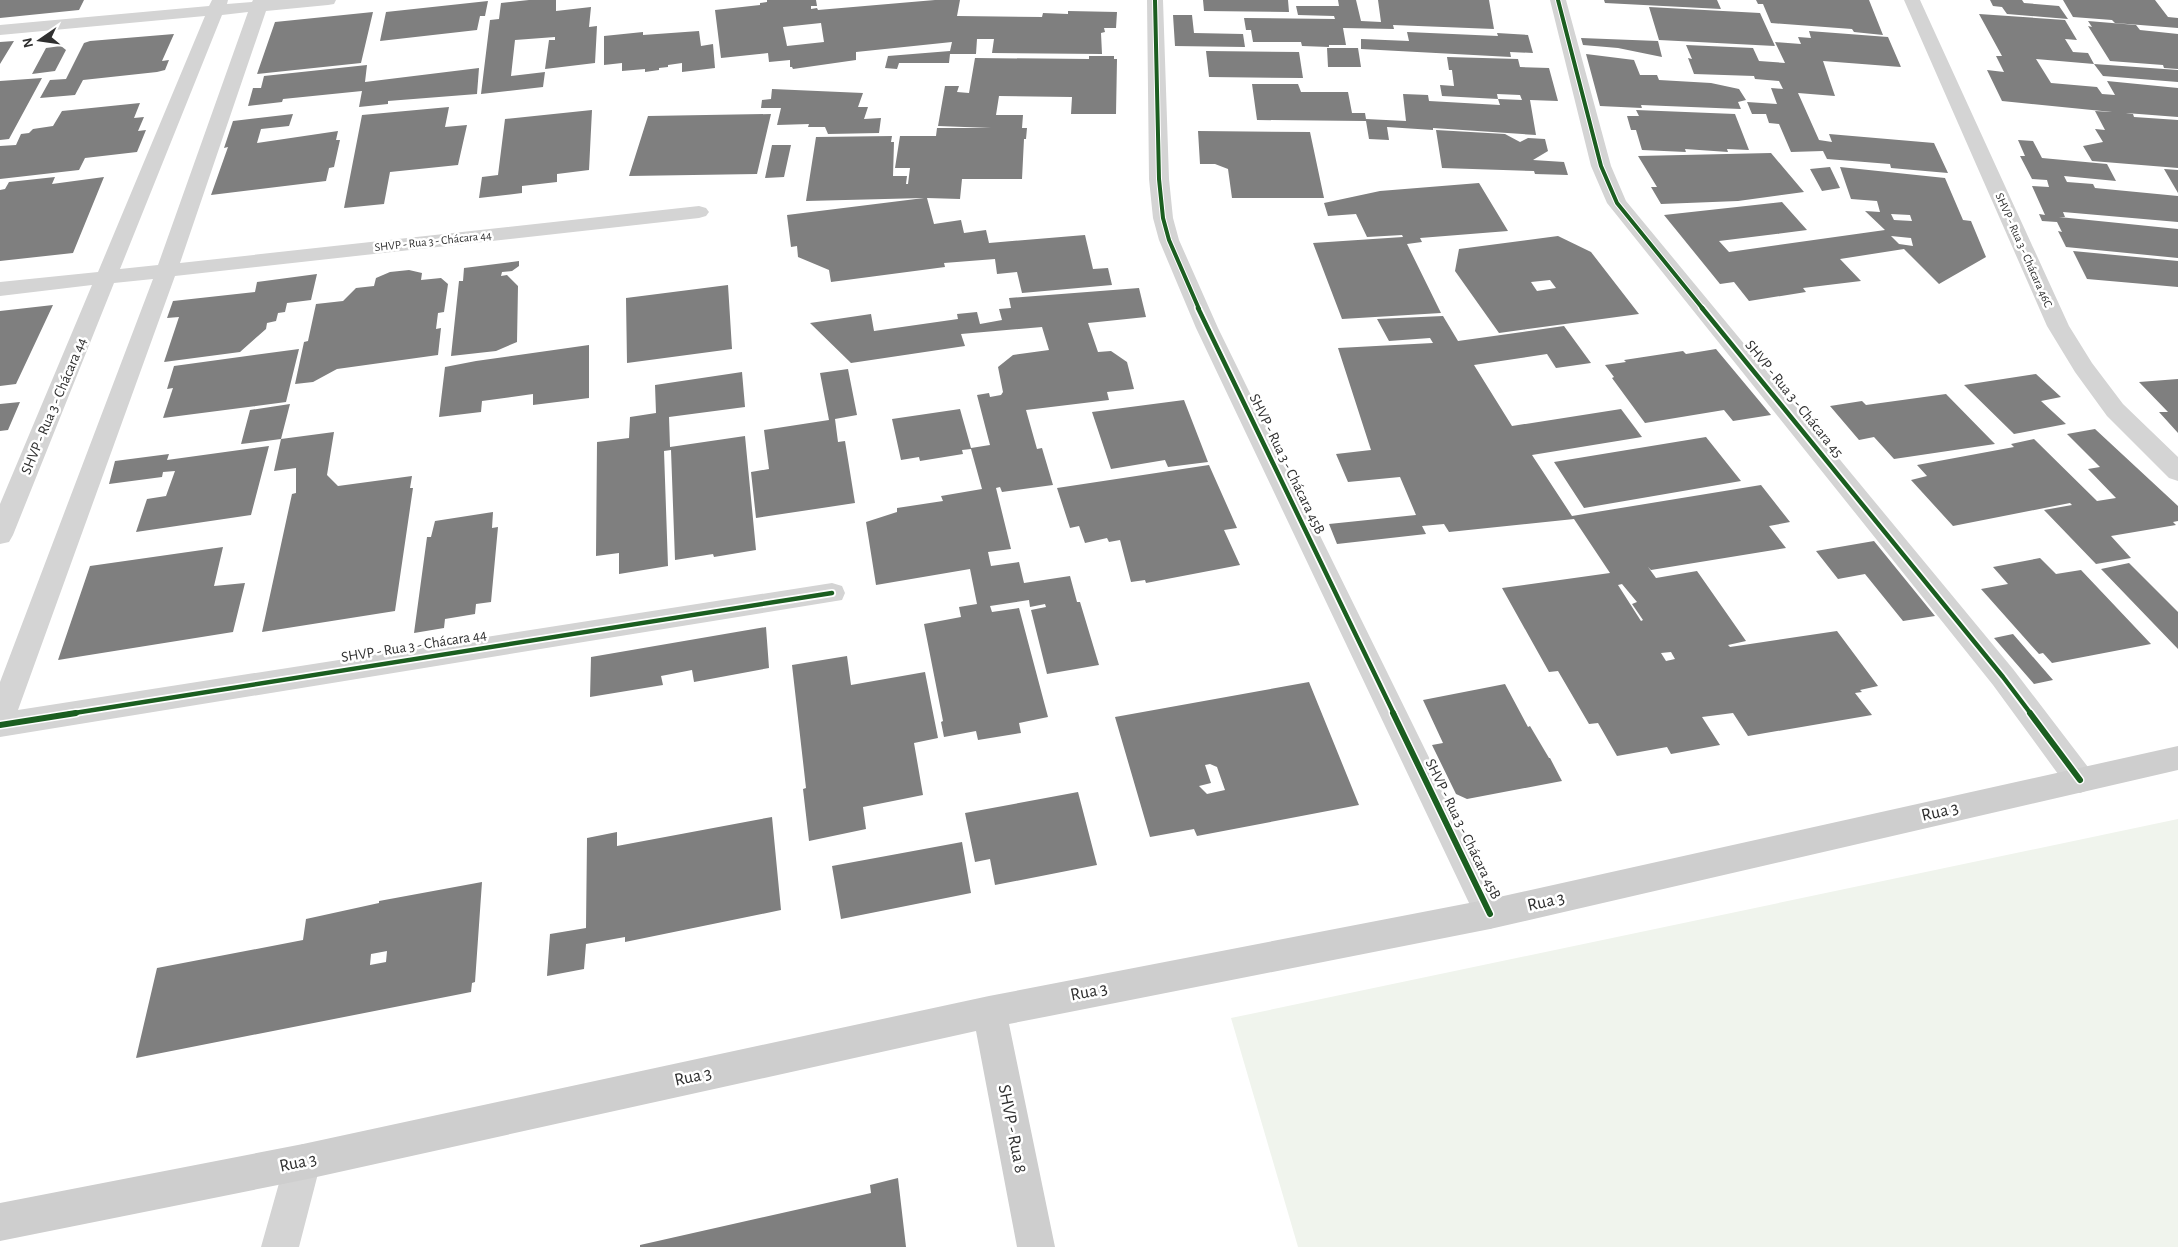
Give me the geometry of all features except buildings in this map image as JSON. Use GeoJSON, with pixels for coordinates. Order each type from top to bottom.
{"type":"FeatureCollection","features":[{"type":"Feature","properties":{"kind":"main road","name":"Rua 3"},"geometry":{"type":"LineString","coordinates":[[0,1222],[303,1162],[990,1012],[1490,914],[2178,758]]}},
{"type":"Feature","properties":{"kind":"main road","name":"SHVP - Rua 8"},"geometry":{"type":"LineString","coordinates":[[990,1012],[1036,1247]]}},
{"type":"Feature","properties":{"kind":"street"},"geometry":{"type":"LineString","coordinates":[[0,30],[218,5],[328,0]]}},
{"type":"Feature","properties":{"kind":"street","name":"SHVP - Rua 3 - Chácara 45B"},"geometry":{"type":"LineString","coordinates":[[1155,0],[1159,179],[1163,218],[1168,240],[1207,328],[1490,914]]}},
{"type":"Feature","properties":{"kind":"street","name":"SHVP - Rua 3 - Chácara 45"},"geometry":{"type":"LineString","coordinates":[[1558,0],[1601,166],[1617,203],[1996,670],[2080,780]]}},
{"type":"Feature","properties":{"kind":"street","name":"SHVP - Rua 3 - Chácara 46C"},"geometry":{"type":"LineString","coordinates":[[1912,0],[2058,326],[2083,367],[2115,410],[2178,472]]}},
{"type":"Feature","properties":{"kind":"street"},"geometry":{"type":"LineString","coordinates":[[0,720],[167,270],[260,3]]}},
{"type":"Feature","properties":{"kind":"street","name":"SHVP - Rua 3 - Chácara 44"},"geometry":{"type":"LineString","coordinates":[[0,535],[218,5]]}},
{"type":"Feature","properties":{"kind":"street","name":"SHVP - Rua 3 - Chácara 44"},"geometry":{"type":"LineString","coordinates":[[0,289],[699,212]]}},
{"type":"Feature","properties":{"kind":"street","name":"SHVP - Rua 3 - Chácara 44"},"geometry":{"type":"LineString","coordinates":[[0,725],[832,593]]}},
{"type":"Feature","properties":{"kind":"street"},"geometry":{"type":"LineString","coordinates":[[280,1247],[303,1162]]}},
{"type":"Feature","properties":{"kind":"shaded area"},"geometry":{"type":"Polygon","coordinates":[[[2178,819],[2178,1247],[1298,1247],[1231,1018],[2178,819]]]}},
{"type":"Feature","properties":{"kind":"cycle path"},"geometry":{"type":"LineString","coordinates":[[1155,0],[1159,179],[1163,218],[1169,240],[1207,328],[1490,914]]}},
{"type":"Feature","properties":{"kind":"cycle path"},"geometry":{"type":"LineString","coordinates":[[1558,0],[1601,166],[1617,203],[2003,677],[2080,780]]}},
{"type":"Feature","properties":{"kind":"cycle path"},"geometry":{"type":"LineString","coordinates":[[0,725],[832,593]]}}]}
